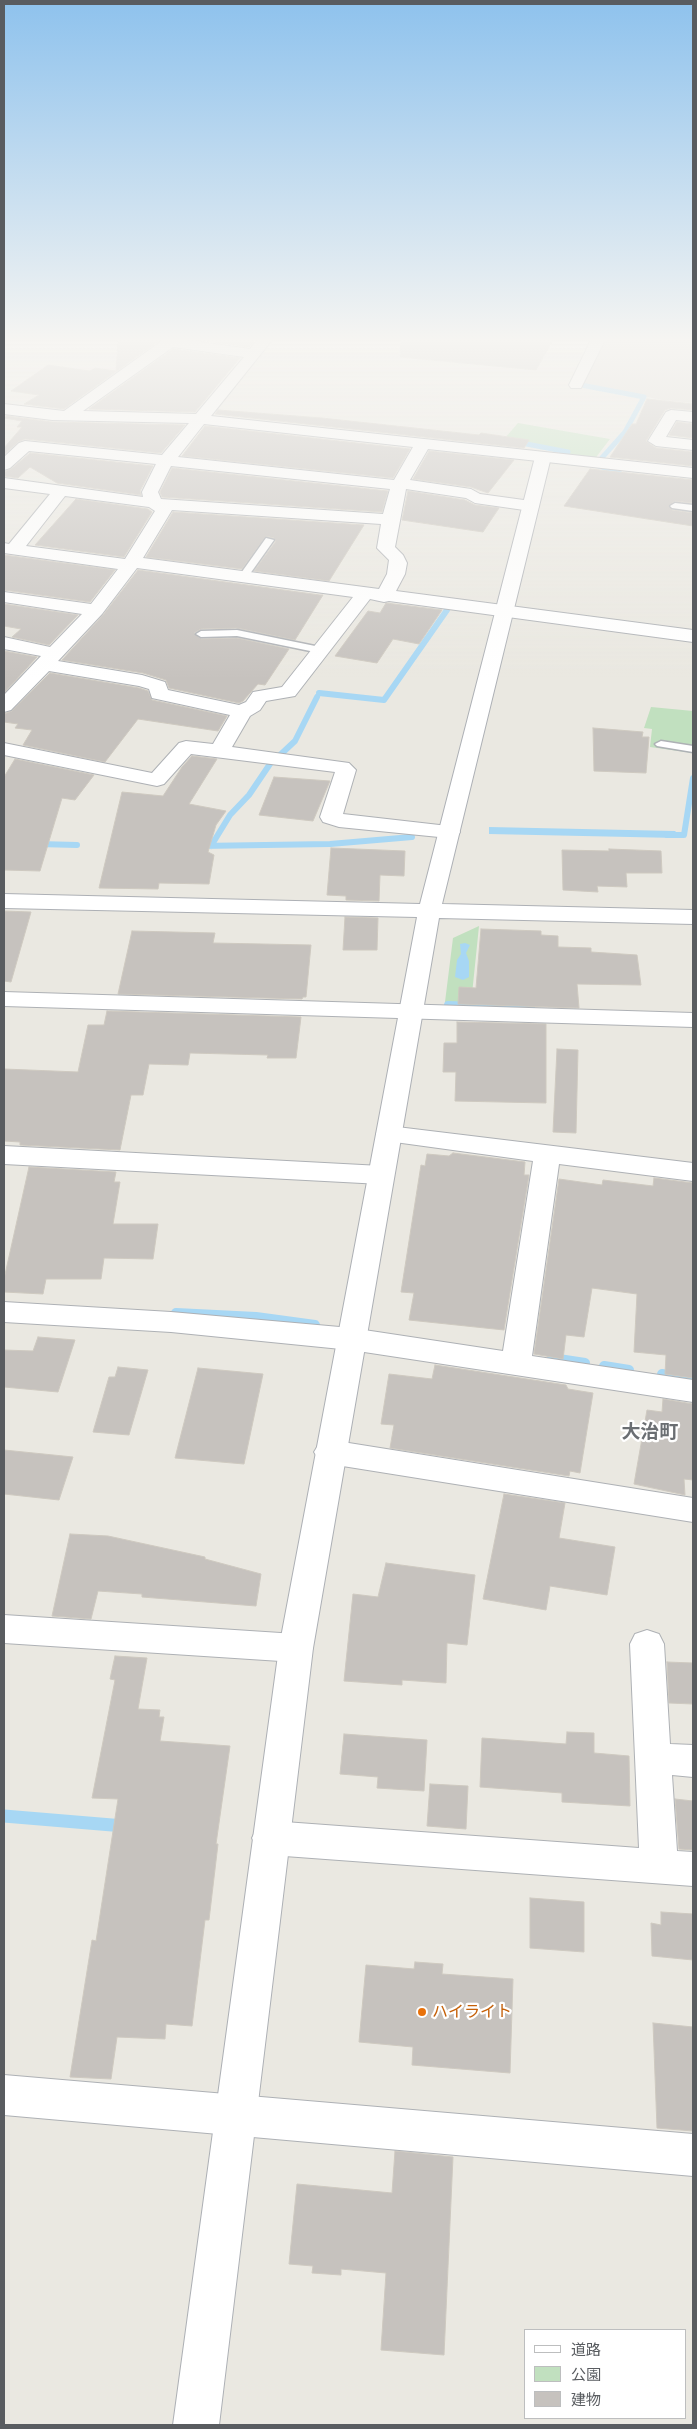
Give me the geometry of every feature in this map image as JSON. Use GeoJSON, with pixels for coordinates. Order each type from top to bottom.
{"type":"FeatureCollection","features":[{"type":"Feature","properties":{"kind":"street"},"geometry":{"type":"LineString","coordinates":[[4,464],[16,453]]}},
{"type":"Feature","properties":{"kind":"street"},"geometry":{"type":"LineString","coordinates":[[90,453],[400,484],[471,494],[475,498],[530,506]]}},
{"type":"Feature","properties":{"kind":"street"},"geometry":{"type":"LineString","coordinates":[[4,706],[96,610],[131,564],[164,510],[155,503],[150,492],[166,461],[172,453]]}},
{"type":"Feature","properties":{"kind":"street"},"geometry":{"type":"LineString","coordinates":[[384,597],[396,574],[398,563],[397,558],[386,548],[390,520],[400,484],[418,453]]}},
{"type":"Feature","properties":{"kind":"street"},"geometry":{"type":"LineString","coordinates":[[509,453],[693,474]]}},
{"type":"Feature","properties":{"kind":"street"},"geometry":{"type":"LineString","coordinates":[[196,2425],[296,1648],[330,1452],[429,912],[542,457]]}},
{"type":"Feature","properties":{"kind":"street"},"geometry":{"type":"LineString","coordinates":[[4,483],[155,503],[363,516],[390,520]]}},
{"type":"Feature","properties":{"kind":"street"},"geometry":{"type":"LineString","coordinates":[[9,549],[61,491]]}},
{"type":"Feature","properties":{"kind":"street"},"geometry":{"type":"LineString","coordinates":[[9,549],[244,576],[384,597],[693,636]]}},
{"type":"Feature","properties":{"kind":"street"},"geometry":{"type":"LineString","coordinates":[[219,751],[242,712],[254,706],[260,696],[288,692],[364,594]]}},
{"type":"Feature","properties":{"kind":"street"},"geometry":{"type":"LineString","coordinates":[[4,597],[96,610]]}},
{"type":"Feature","properties":{"kind":"street"},"geometry":{"type":"LineString","coordinates":[[4,643],[49,658],[158,686],[160,694],[242,712]]}},
{"type":"Feature","properties":{"kind":"street"},"geometry":{"type":"LineString","coordinates":[[4,749],[157,780],[186,746],[342,767],[346,770],[331,816],[339,821],[449,832]]}},
{"type":"Feature","properties":{"kind":"street"},"geometry":{"type":"LineString","coordinates":[[4,901],[693,917]]}},
{"type":"Feature","properties":{"kind":"street"},"geometry":{"type":"LineString","coordinates":[[4,999],[693,1020]]}},
{"type":"Feature","properties":{"kind":"street"},"geometry":{"type":"LineString","coordinates":[[388,1134],[693,1172]]}},
{"type":"Feature","properties":{"kind":"street"},"geometry":{"type":"LineString","coordinates":[[516,1364],[548,1154]]}},
{"type":"Feature","properties":{"kind":"street"},"geometry":{"type":"LineString","coordinates":[[4,1155],[381,1175]]}},
{"type":"Feature","properties":{"kind":"street"},"geometry":{"type":"LineString","coordinates":[[4,1312],[171,1322],[351,1339],[693,1391]]}},
{"type":"Feature","properties":{"kind":"street"},"geometry":{"type":"LineString","coordinates":[[330,1452],[693,1510]]}},
{"type":"Feature","properties":{"kind":"street"},"geometry":{"type":"LineString","coordinates":[[4,1629],[296,1648]]}},
{"type":"Feature","properties":{"kind":"street"},"geometry":{"type":"LineString","coordinates":[[271,1838],[676,1868],[653,1758],[647,1644]]}},
{"type":"Feature","properties":{"kind":"street"},"geometry":{"type":"LineString","coordinates":[[653,1758],[693,1761]]}},
{"type":"Feature","properties":{"kind":"street"},"geometry":{"type":"LineString","coordinates":[[4,2094],[693,2155]]}},
{"type":"Feature","properties":{"kind":"lane"},"geometry":{"type":"LineString","coordinates":[[675,506],[693,508]]}},
{"type":"Feature","properties":{"kind":"lane"},"geometry":{"type":"LineString","coordinates":[[244,576],[269,540]]}},
{"type":"Feature","properties":{"kind":"lane"},"geometry":{"type":"LineString","coordinates":[[201,634],[237,633],[320,650]]}},
{"type":"Feature","properties":{"kind":"lane"},"geometry":{"type":"LineString","coordinates":[[661,744],[693,749]]}},
{"type":"Feature","properties":{"kind":"green space"},"geometry":{"type":"Polygon","coordinates":[[[568,453],[599,453],[594,460],[566,457],[568,453]]]}},
{"type":"Feature","properties":{"kind":"green space"},"geometry":{"type":"Polygon","coordinates":[[[651,707],[693,711],[693,753],[650,747],[652,729],[644,728],[651,707]]]}},
{"type":"Feature","properties":{"kind":"green space"},"geometry":{"type":"Polygon","coordinates":[[[479,926],[471,1004],[445,1002],[453,938],[479,926]]]}},
{"type":"Feature","properties":{"kind":"water"},"geometry":{"type":"Polygon","coordinates":[[[489,827],[675,831],[680,836],[676,836],[677,838],[489,834],[489,827]]]}},
{"type":"Feature","properties":{"kind":"water"},"geometry":{"type":"Polygon","coordinates":[[[460,944],[470,945],[466,953],[469,961],[469,977],[463,980],[455,977],[457,960],[461,954],[460,944]]]}},
{"type":"Feature","properties":{"kind":"building"},"geometry":{"type":"Polygon","coordinates":[[[30,453],[153,466],[140,491],[141,495],[57,483],[30,467],[18,478],[4,476],[4,472],[11,469],[30,453]]]}},
{"type":"Feature","properties":{"kind":"building"},"geometry":{"type":"Polygon","coordinates":[[[184,453],[407,453],[393,478],[182,456],[184,453]]]}},
{"type":"Feature","properties":{"kind":"building"},"geometry":{"type":"Polygon","coordinates":[[[428,453],[451,453],[514,460],[488,493],[471,487],[413,479],[428,453]]]}},
{"type":"Feature","properties":{"kind":"building"},"geometry":{"type":"Polygon","coordinates":[[[612,453],[693,453],[693,466],[610,457],[612,453]]]}},
{"type":"Feature","properties":{"kind":"building"},"geometry":{"type":"Polygon","coordinates":[[[172,468],[388,491],[382,512],[162,497],[160,492],[172,468]]]}},
{"type":"Feature","properties":{"kind":"building"},"geometry":{"type":"Polygon","coordinates":[[[590,469],[693,480],[693,503],[675,501],[668,506],[672,510],[693,513],[693,526],[564,506],[590,469]]]}},
{"type":"Feature","properties":{"kind":"building"},"geometry":{"type":"Polygon","coordinates":[[[408,491],[465,500],[475,505],[499,508],[483,532],[402,520],[408,491]]]}},
{"type":"Feature","properties":{"kind":"building"},"geometry":{"type":"Polygon","coordinates":[[[76,499],[148,509],[152,512],[124,557],[35,545],[76,499]]]}},
{"type":"Feature","properties":{"kind":"building"},"geometry":{"type":"Polygon","coordinates":[[[173,512],[364,525],[329,581],[254,571],[276,541],[274,538],[266,536],[242,569],[146,557],[173,512]]]}},
{"type":"Feature","properties":{"kind":"building"},"geometry":{"type":"Polygon","coordinates":[[[4,555],[115,570],[90,602],[4,590],[4,555]]]}},
{"type":"Feature","properties":{"kind":"building"},"geometry":{"type":"Polygon","coordinates":[[[138,570],[323,595],[295,640],[237,628],[201,629],[194,633],[201,639],[237,638],[289,649],[265,685],[258,684],[239,703],[169,688],[166,680],[143,673],[62,660],[103,615],[138,570]]]}},
{"type":"Feature","properties":{"kind":"building"},"geometry":{"type":"Polygon","coordinates":[[[386,603],[442,610],[419,644],[393,639],[377,663],[335,656],[368,611],[380,613],[386,603]]]}},
{"type":"Feature","properties":{"kind":"building"},"geometry":{"type":"Polygon","coordinates":[[[4,604],[78,615],[49,645],[12,637],[21,629],[4,626],[4,604]]]}},
{"type":"Feature","properties":{"kind":"building"},"geometry":{"type":"Polygon","coordinates":[[[4,651],[37,657],[4,693],[4,651]]]}},
{"type":"Feature","properties":{"kind":"building"},"geometry":{"type":"Polygon","coordinates":[[[50,673],[139,688],[148,691],[152,700],[227,716],[218,731],[138,719],[105,762],[23,745],[32,730],[15,728],[18,724],[4,722],[4,714],[12,711],[50,673]]]}},
{"type":"Feature","properties":{"kind":"building"},"geometry":{"type":"Polygon","coordinates":[[[593,728],[643,732],[642,737],[649,737],[646,773],[594,771],[593,728]]]}},
{"type":"Feature","properties":{"kind":"building"},"geometry":{"type":"Polygon","coordinates":[[[192,756],[217,759],[189,804],[226,811],[216,825],[208,852],[214,855],[209,884],[159,883],[158,889],[99,888],[122,792],[163,796],[182,767],[192,756]]]}},
{"type":"Feature","properties":{"kind":"building"},"geometry":{"type":"Polygon","coordinates":[[[15,759],[94,775],[75,800],[62,798],[40,871],[4,870],[4,777],[15,759]]]}},
{"type":"Feature","properties":{"kind":"building"},"geometry":{"type":"Polygon","coordinates":[[[274,777],[330,781],[313,821],[259,815],[274,777]]]}},
{"type":"Feature","properties":{"kind":"building"},"geometry":{"type":"Polygon","coordinates":[[[331,848],[405,851],[404,876],[380,875],[379,901],[346,900],[346,896],[327,895],[331,848]]]}},
{"type":"Feature","properties":{"kind":"building"},"geometry":{"type":"Polygon","coordinates":[[[609,849],[661,851],[662,873],[626,873],[627,887],[597,886],[598,892],[563,890],[562,850],[609,851],[609,849]]]}},
{"type":"Feature","properties":{"kind":"building"},"geometry":{"type":"Polygon","coordinates":[[[4,911],[31,912],[11,982],[4,981],[4,911]]]}},
{"type":"Feature","properties":{"kind":"building"},"geometry":{"type":"Polygon","coordinates":[[[345,917],[378,918],[377,950],[343,950],[345,917]]]}},
{"type":"Feature","properties":{"kind":"building"},"geometry":{"type":"Polygon","coordinates":[[[481,929],[541,931],[541,935],[558,936],[558,947],[591,948],[591,952],[637,955],[641,985],[577,984],[579,1008],[458,1004],[459,987],[476,988],[481,929]]]}},
{"type":"Feature","properties":{"kind":"building"},"geometry":{"type":"Polygon","coordinates":[[[132,931],[215,933],[213,943],[311,945],[306,997],[302,999],[118,994],[132,931]]]}},
{"type":"Feature","properties":{"kind":"building"},"geometry":{"type":"Polygon","coordinates":[[[107,1011],[301,1017],[296,1058],[267,1058],[268,1055],[190,1053],[188,1065],[149,1064],[143,1095],[131,1095],[120,1150],[20,1145],[20,1142],[4,1141],[4,1069],[78,1072],[88,1025],[104,1025],[107,1011]]]}},
{"type":"Feature","properties":{"kind":"building"},"geometry":{"type":"Polygon","coordinates":[[[457,1022],[546,1024],[546,1103],[455,1101],[456,1072],[443,1072],[444,1043],[457,1043],[457,1022]]]}},
{"type":"Feature","properties":{"kind":"building"},"geometry":{"type":"Polygon","coordinates":[[[557,1049],[578,1050],[576,1133],[553,1132],[557,1049]]]}},
{"type":"Feature","properties":{"kind":"building"},"geometry":{"type":"Polygon","coordinates":[[[453,1153],[525,1162],[524,1175],[529,1175],[504,1330],[409,1320],[414,1293],[401,1292],[421,1165],[425,1166],[427,1154],[449,1156],[453,1153]]]}},
{"type":"Feature","properties":{"kind":"building"},"geometry":{"type":"Polygon","coordinates":[[[29,1167],[116,1172],[114,1182],[120,1182],[113,1224],[158,1224],[153,1259],[104,1258],[101,1279],[46,1279],[43,1294],[4,1292],[4,1279],[29,1167]]]}},
{"type":"Feature","properties":{"kind":"building"},"geometry":{"type":"Polygon","coordinates":[[[654,1178],[693,1183],[693,1378],[665,1374],[666,1355],[634,1352],[637,1294],[592,1288],[584,1337],[566,1335],[563,1359],[534,1354],[559,1179],[602,1185],[603,1180],[653,1186],[654,1178]]]}},
{"type":"Feature","properties":{"kind":"building"},"geometry":{"type":"Polygon","coordinates":[[[38,1337],[75,1340],[58,1392],[4,1387],[4,1350],[33,1351],[38,1337]]]}},
{"type":"Feature","properties":{"kind":"building"},"geometry":{"type":"Polygon","coordinates":[[[435,1365],[566,1385],[568,1389],[593,1393],[580,1473],[570,1471],[569,1476],[390,1448],[394,1425],[381,1424],[389,1374],[432,1379],[435,1365]]]}},
{"type":"Feature","properties":{"kind":"building"},"geometry":{"type":"Polygon","coordinates":[[[118,1367],[148,1370],[129,1435],[93,1432],[109,1377],[115,1377],[118,1367]]]}},
{"type":"Feature","properties":{"kind":"building"},"geometry":{"type":"Polygon","coordinates":[[[198,1368],[263,1374],[244,1464],[175,1458],[198,1368]]]}},
{"type":"Feature","properties":{"kind":"building"},"geometry":{"type":"Polygon","coordinates":[[[663,1399],[693,1404],[693,1480],[684,1479],[685,1495],[634,1484],[647,1410],[662,1412],[663,1399]]]}},
{"type":"Feature","properties":{"kind":"building"},"geometry":{"type":"Polygon","coordinates":[[[4,1450],[73,1457],[59,1500],[4,1494],[4,1450]]]}},
{"type":"Feature","properties":{"kind":"building"},"geometry":{"type":"Polygon","coordinates":[[[504,1494],[565,1503],[559,1538],[615,1547],[607,1595],[550,1586],[546,1610],[483,1599],[504,1494]]]}},
{"type":"Feature","properties":{"kind":"building"},"geometry":{"type":"Polygon","coordinates":[[[70,1534],[108,1536],[205,1557],[205,1559],[261,1574],[256,1606],[142,1597],[142,1594],[98,1591],[91,1619],[52,1616],[70,1534]]]}},
{"type":"Feature","properties":{"kind":"building"},"geometry":{"type":"Polygon","coordinates":[[[386,1563],[475,1575],[467,1645],[447,1643],[446,1683],[402,1680],[402,1685],[344,1681],[353,1594],[378,1597],[386,1563]]]}},
{"type":"Feature","properties":{"kind":"building"},"geometry":{"type":"Polygon","coordinates":[[[115,1656],[147,1658],[138,1709],[160,1710],[159,1717],[164,1717],[160,1741],[230,1746],[216,1844],[218,1844],[209,1920],[205,1920],[192,2026],[166,2024],[165,2039],[117,2037],[111,2079],[70,2077],[92,1940],[96,1941],[118,1799],[92,1798],[115,1680],[110,1679],[115,1656]]]}},
{"type":"Feature","properties":{"kind":"building"},"geometry":{"type":"Polygon","coordinates":[[[667,1662],[693,1663],[693,1704],[669,1703],[667,1662]]]}},
{"type":"Feature","properties":{"kind":"building"},"geometry":{"type":"Polygon","coordinates":[[[567,1732],[594,1733],[594,1753],[629,1756],[630,1806],[562,1802],[562,1793],[480,1787],[482,1738],[566,1744],[567,1732]]]}},
{"type":"Feature","properties":{"kind":"building"},"geometry":{"type":"Polygon","coordinates":[[[344,1734],[427,1740],[424,1791],[377,1788],[378,1777],[340,1774],[344,1734]]]}},
{"type":"Feature","properties":{"kind":"building"},"geometry":{"type":"Polygon","coordinates":[[[430,1784],[468,1786],[466,1829],[427,1826],[430,1784]]]}},
{"type":"Feature","properties":{"kind":"building"},"geometry":{"type":"Polygon","coordinates":[[[675,1799],[693,1801],[693,1850],[679,1849],[675,1799]]]}},
{"type":"Feature","properties":{"kind":"building"},"geometry":{"type":"Polygon","coordinates":[[[530,1898],[584,1902],[584,1952],[530,1948],[530,1898]]]}},
{"type":"Feature","properties":{"kind":"building"},"geometry":{"type":"Polygon","coordinates":[[[661,1912],[693,1914],[693,1960],[652,1956],[651,1923],[661,1925],[661,1912]]]}},
{"type":"Feature","properties":{"kind":"building"},"geometry":{"type":"Polygon","coordinates":[[[415,1962],[443,1964],[442,1974],[513,1979],[510,2073],[412,2065],[413,2047],[359,2042],[366,1965],[414,1969],[415,1962]]]}},
{"type":"Feature","properties":{"kind":"building"},"geometry":{"type":"Polygon","coordinates":[[[653,2023],[693,2027],[693,2131],[657,2128],[653,2023]]]}},
{"type":"Feature","properties":{"kind":"building"},"geometry":{"type":"Polygon","coordinates":[[[395,2151],[453,2157],[444,2355],[381,2350],[386,2273],[341,2269],[341,2275],[312,2273],[313,2266],[289,2264],[297,2184],[392,2193],[395,2151]]]}},
{"type":"Feature","properties":{"kind":"waterway"},"geometry":{"type":"LineString","coordinates":[[599,461],[606,453]]}},
{"type":"Feature","properties":{"kind":"waterway"},"geometry":{"type":"LineString","coordinates":[[596,465],[621,474]]}},
{"type":"Feature","properties":{"kind":"waterway"},"geometry":{"type":"LineString","coordinates":[[319,693],[384,700],[447,610]]}},
{"type":"Feature","properties":{"kind":"waterway"},"geometry":{"type":"LineString","coordinates":[[279,756],[295,741],[317,697]]}},
{"type":"Feature","properties":{"kind":"waterway"},"geometry":{"type":"LineString","coordinates":[[211,846],[230,815],[249,795],[272,761]]}},
{"type":"Feature","properties":{"kind":"waterway"},"geometry":{"type":"LineString","coordinates":[[667,835],[684,835],[693,778]]}},
{"type":"Feature","properties":{"kind":"waterway"},"geometry":{"type":"LineString","coordinates":[[211,846],[330,844],[412,837]]}},
{"type":"Feature","properties":{"kind":"waterway"},"geometry":{"type":"LineString","coordinates":[[38,844],[77,845]]}},
{"type":"Feature","properties":{"kind":"waterway"},"geometry":{"type":"LineString","coordinates":[[200,846],[211,846]]}},
{"type":"Feature","properties":{"kind":"waterway"},"geometry":{"type":"LineString","coordinates":[[448,1005],[531,1008]]}},
{"type":"Feature","properties":{"kind":"waterway"},"geometry":{"type":"LineString","coordinates":[[176,1313],[256,1317],[315,1325]]}},
{"type":"Feature","properties":{"kind":"waterway"},"geometry":{"type":"LineString","coordinates":[[552,1358],[585,1363]]}},
{"type":"Feature","properties":{"kind":"waterway"},"geometry":{"type":"LineString","coordinates":[[604,1366],[629,1370]]}},
{"type":"Feature","properties":{"kind":"waterway"},"geometry":{"type":"LineString","coordinates":[[662,1374],[693,1379]]}},
{"type":"Feature","properties":{"kind":"waterway"},"geometry":{"type":"LineString","coordinates":[[4,1816],[124,1826]]}},
{"type":"Feature","properties":{"kind":"place","name":"ハイライト"},"geometry":{"type":"Point","coordinates":[422,2012]}},
{"type":"Feature","properties":{"kind":"district","name":"大治町"},"geometry":{"type":"Point","coordinates":[650,1432]}}]}
